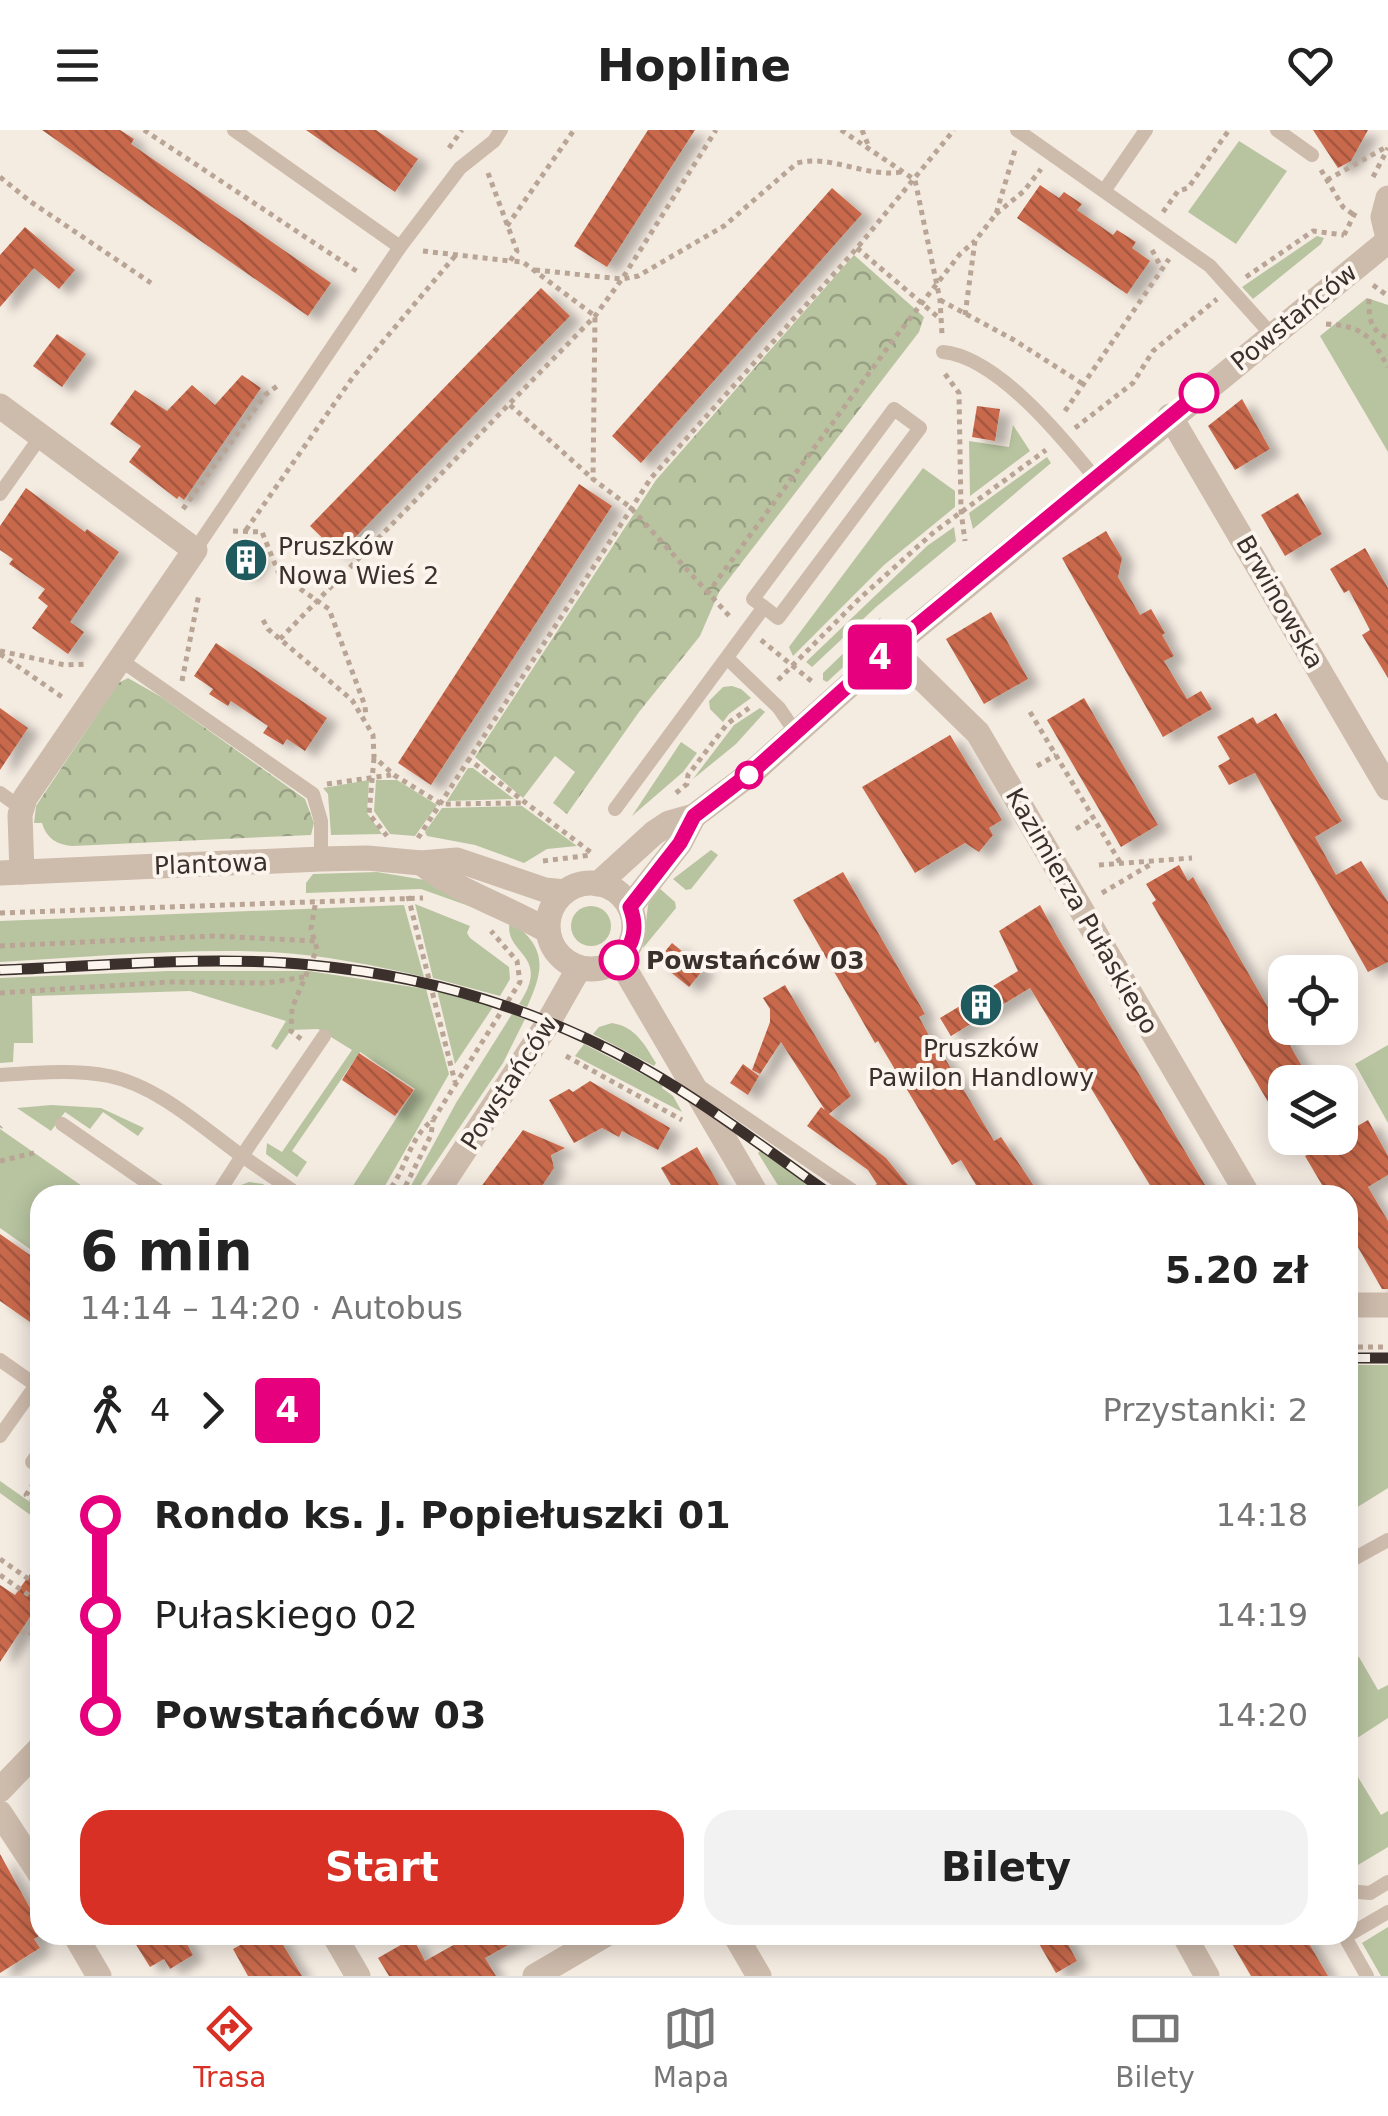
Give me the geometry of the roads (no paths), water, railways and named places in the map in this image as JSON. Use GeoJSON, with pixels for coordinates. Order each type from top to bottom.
{"type":"FeatureCollection","features":[{"type":"Feature","properties":{"kind":"street"},"geometry":{"type":"LineString","coordinates":[[1388,198],[1383,218],[1388,240]]}},
{"type":"Feature","properties":{"kind":"street","name":"Powstańców"},"geometry":{"type":"LineString","coordinates":[[630,907],[680,843],[694,816],[1094,478],[1388,240]]}},
{"type":"Feature","properties":{"kind":"street"},"geometry":{"type":"LineString","coordinates":[[0,406],[196,550],[109,661],[10,801],[11,872]]}},
{"type":"Feature","properties":{"kind":"street","name":"Brwinowska"},"geometry":{"type":"LineString","coordinates":[[1170,416],[1388,788]]}},
{"type":"Feature","properties":{"kind":"street","name":"Kazimierza Pułaskiego"},"geometry":{"type":"LineString","coordinates":[[890,648],[978,733],[1242,1185]]}},
{"type":"Feature","properties":{"kind":"street","name":"Powstańców"},"geometry":{"type":"LineString","coordinates":[[598,884],[669,823],[694,816]]}},
{"type":"Feature","properties":{"kind":"street","name":"Plantowa"},"geometry":{"type":"LineString","coordinates":[[419,852],[447,881],[548,930]]}},
{"type":"Feature","properties":{"kind":"street","name":"Plantowa"},"geometry":{"type":"LineString","coordinates":[[11,872],[367,858],[419,852],[467,861],[544,890],[565,892]]}},
{"type":"Feature","properties":{"kind":"street"},"geometry":{"type":"LineString","coordinates":[[598,884],[617,892],[630,907],[632,939],[619,960],[604,968],[579,968],[558,954],[548,930],[551,909],[565,892],[578,885],[598,884]]}},
{"type":"Feature","properties":{"kind":"street"},"geometry":{"type":"LineString","coordinates":[[619,960],[751,1185]]}},
{"type":"Feature","properties":{"kind":"street","name":"Powstańców"},"geometry":{"type":"LineString","coordinates":[[442,1185],[549,1022],[579,968]]}},
{"type":"Feature","properties":{"kind":"street"},"geometry":{"type":"LineString","coordinates":[[1358,1305],[1388,1305]]}},
{"type":"Feature","properties":{"kind":"street"},"geometry":{"type":"LineString","coordinates":[[0,1790],[30,1758]]}},
{"type":"Feature","properties":{"kind":"street"},"geometry":{"type":"LineString","coordinates":[[0,1813],[30,1859]]}},
{"type":"Feature","properties":{"kind":"street"},"geometry":{"type":"LineString","coordinates":[[81,1945],[99,1976]]}},
{"type":"Feature","properties":{"kind":"street"},"geometry":{"type":"LineString","coordinates":[[340,1945],[358,1976]]}},
{"type":"Feature","properties":{"kind":"street"},"geometry":{"type":"LineString","coordinates":[[535,1976],[588,1945]]}},
{"type":"Feature","properties":{"kind":"street"},"geometry":{"type":"LineString","coordinates":[[741,1945],[759,1976]]}},
{"type":"Feature","properties":{"kind":"street"},"geometry":{"type":"LineString","coordinates":[[1190,1945],[1207,1976]]}},
{"type":"Feature","properties":{"kind":"lane"},"geometry":{"type":"LineString","coordinates":[[234,130],[400,247]]}},
{"type":"Feature","properties":{"kind":"lane"},"geometry":{"type":"LineString","coordinates":[[196,550],[400,247],[460,168],[494,141],[501,130]]}},
{"type":"Feature","properties":{"kind":"lane"},"geometry":{"type":"LineString","coordinates":[[1104,191],[1146,130]]}},
{"type":"Feature","properties":{"kind":"lane"},"geometry":{"type":"LineString","coordinates":[[1277,130],[1312,155]]}},
{"type":"Feature","properties":{"kind":"lane"},"geometry":{"type":"LineString","coordinates":[[1020,132],[1210,266],[1272,335]]}},
{"type":"Feature","properties":{"kind":"lane"},"geometry":{"type":"LineString","coordinates":[[943,352],[961,354],[1016,392],[1063,438],[1094,478]]}},
{"type":"Feature","properties":{"kind":"lane"},"geometry":{"type":"LineString","coordinates":[[894,409],[920,428],[778,618],[764,607],[753,599],[894,409]]}},
{"type":"Feature","properties":{"kind":"lane"},"geometry":{"type":"LineString","coordinates":[[0,494],[41,436]]}},
{"type":"Feature","properties":{"kind":"lane"},"geometry":{"type":"LineString","coordinates":[[615,809],[764,607]]}},
{"type":"Feature","properties":{"kind":"lane"},"geometry":{"type":"LineString","coordinates":[[727,658],[778,708],[796,733]]}},
{"type":"Feature","properties":{"kind":"lane"},"geometry":{"type":"LineString","coordinates":[[109,661],[176,698],[309,791],[319,807],[322,859]]}},
{"type":"Feature","properties":{"kind":"lane"},"geometry":{"type":"LineString","coordinates":[[223,1185],[324,1036]]}},
{"type":"Feature","properties":{"kind":"lane"},"geometry":{"type":"LineString","coordinates":[[0,1075],[62,1072],[120,1079],[162,1100],[284,1185]]}},
{"type":"Feature","properties":{"kind":"lane"},"geometry":{"type":"LineString","coordinates":[[691,1081],[845,1185]]}},
{"type":"Feature","properties":{"kind":"lane"},"geometry":{"type":"LineString","coordinates":[[62,1124],[151,1185]]}},
{"type":"Feature","properties":{"kind":"lane"},"geometry":{"type":"LineString","coordinates":[[0,1360],[30,1381]]}},
{"type":"Feature","properties":{"kind":"lane"},"geometry":{"type":"LineString","coordinates":[[0,1436],[30,1397]]}},
{"type":"Feature","properties":{"kind":"lane"},"geometry":{"type":"LineString","coordinates":[[1358,1556],[1388,1540]]}},
{"type":"Feature","properties":{"kind":"lane"},"geometry":{"type":"LineString","coordinates":[[1358,1892],[1370,1893],[1388,1882]]}},
{"type":"Feature","properties":{"kind":"lane"},"geometry":{"type":"LineString","coordinates":[[1358,1930],[1388,1912]]}},
{"type":"Feature","properties":{"kind":"lane"},"geometry":{"type":"LineString","coordinates":[[1348,1945],[1367,1976]]}},
{"type":"Feature","properties":{"kind":"railway"},"geometry":{"type":"LineString","coordinates":[[0,970],[156,962],[273,962],[390,976],[468,994],[543,1020],[644,1068],[817,1185]]}},
{"type":"Feature","properties":{"kind":"railway"},"geometry":{"type":"LineString","coordinates":[[1358,1358],[1388,1358]]}},
{"type":"Feature","properties":{"kind":"place","name":"Pruszków Nowa Wieś 2"},"geometry":{"type":"Point","coordinates":[246,560]}},
{"type":"Feature","properties":{"kind":"place","name":"Powstańców 03"},"geometry":{"type":"Point","coordinates":[619,960]}},
{"type":"Feature","properties":{"kind":"place","name":"Pruszków Pawilon Handlowy"},"geometry":{"type":"Point","coordinates":[981,1005]}}]}
